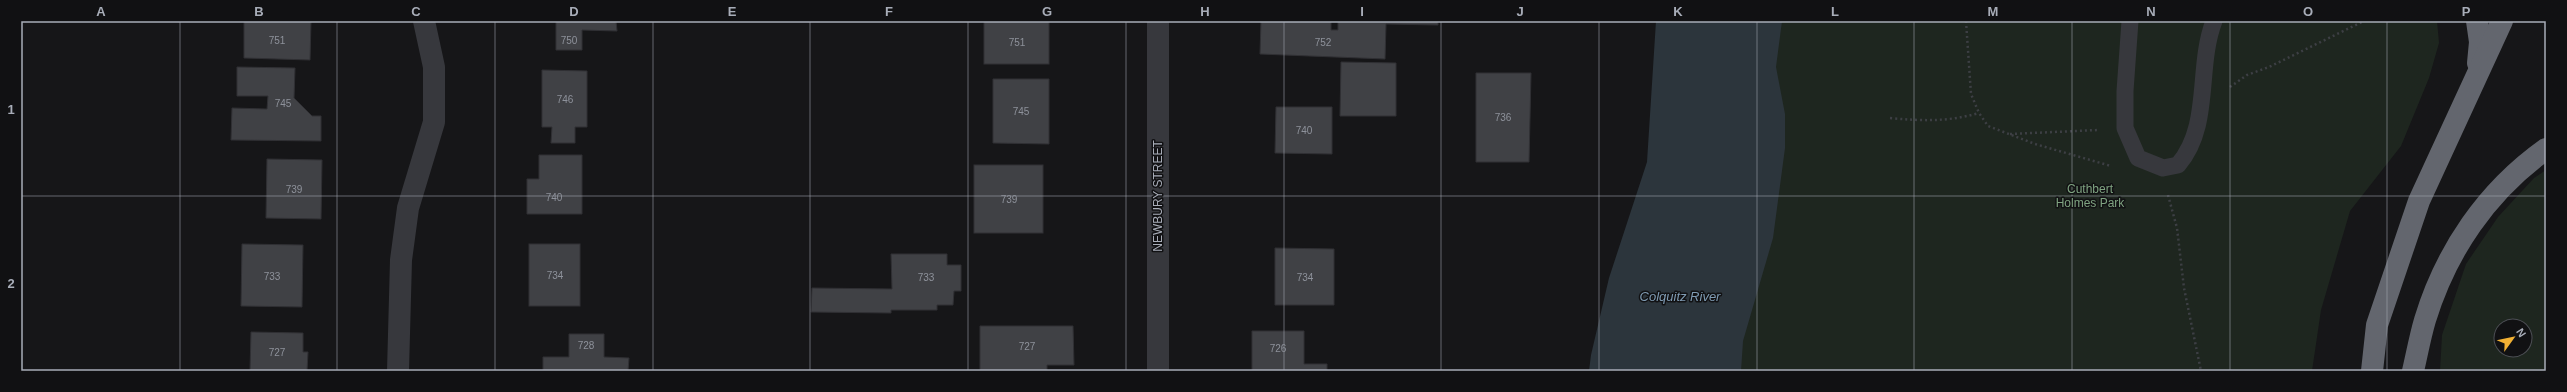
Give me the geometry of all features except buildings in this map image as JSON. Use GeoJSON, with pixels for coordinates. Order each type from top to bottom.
{"type":"FeatureCollection","features":[{"type":"Feature","properties":{"kind":"highway"},"geometry":{"type":"LineString","coordinates":[[2476,74],[2480,42],[2477,21]]}},
{"type":"Feature","properties":{"kind":"highway"},"geometry":{"type":"LineString","coordinates":[[2372,371],[2377,325],[2419,201],[2476,74],[2502,21]]}},
{"type":"Feature","properties":{"kind":"highway"},"geometry":{"type":"LineString","coordinates":[[2413,371],[2425,320],[2448,262],[2476,215],[2507,182],[2546,149]]}},
{"type":"Feature","properties":{"kind":"street"},"geometry":{"type":"LineString","coordinates":[[398,371],[403,245],[408,208],[434,122],[434,67],[424,21]]}},
{"type":"Feature","properties":{"kind":"street","name":"NEWBURY STREET"},"geometry":{"type":"LineString","coordinates":[[1158,21],[1158,371]]}},
{"type":"Feature","properties":{"kind":"lane"},"geometry":{"type":"LineString","coordinates":[[2130,21],[2125,91],[2125,128],[2138,158],[2163,168],[2178,166],[2188,153],[2195,138],[2201,102],[2203,66],[2214,21]]}},
{"type":"Feature","properties":{"kind":"path"},"geometry":{"type":"LineString","coordinates":[[1966,21],[1971,94],[1979,113],[1988,126],[2008,135],[2092,162],[2118,168]]}},
{"type":"Feature","properties":{"kind":"path"},"geometry":{"type":"LineString","coordinates":[[2201,102],[2228,88],[2247,75],[2269,67],[2364,21]]}},
{"type":"Feature","properties":{"kind":"path"},"geometry":{"type":"LineString","coordinates":[[1890,118],[1922,121],[1953,120],[1979,113]]}},
{"type":"Feature","properties":{"kind":"path"},"geometry":{"type":"LineString","coordinates":[[2008,135],[2125,128]]}},
{"type":"Feature","properties":{"kind":"path"},"geometry":{"type":"LineString","coordinates":[[2165,191],[2170,197],[2177,228],[2184,288],[2201,371]]}},
{"type":"Feature","properties":{"kind":"green space","name":"Cuthbert Holmes Park"},"geometry":{"type":"Polygon","coordinates":[[[1772,21],[2437,21],[2439,43],[2429,78],[2401,146],[2350,211],[2321,310],[2312,371],[1720,371],[1772,21]]]}},
{"type":"Feature","properties":{"kind":"green space"},"geometry":{"type":"Polygon","coordinates":[[[2546,170],[2546,371],[2440,371],[2442,335],[2466,264],[2498,217],[2534,178],[2546,170]]]}},
{"type":"Feature","properties":{"kind":"water","name":"Colquitz River"},"geometry":{"type":"Polygon","coordinates":[[[1656,21],[1782,21],[1776,67],[1785,114],[1785,148],[1773,238],[1743,341],[1741,371],[1589,371],[1591,355],[1609,278],[1647,162],[1656,21]]]}}]}
